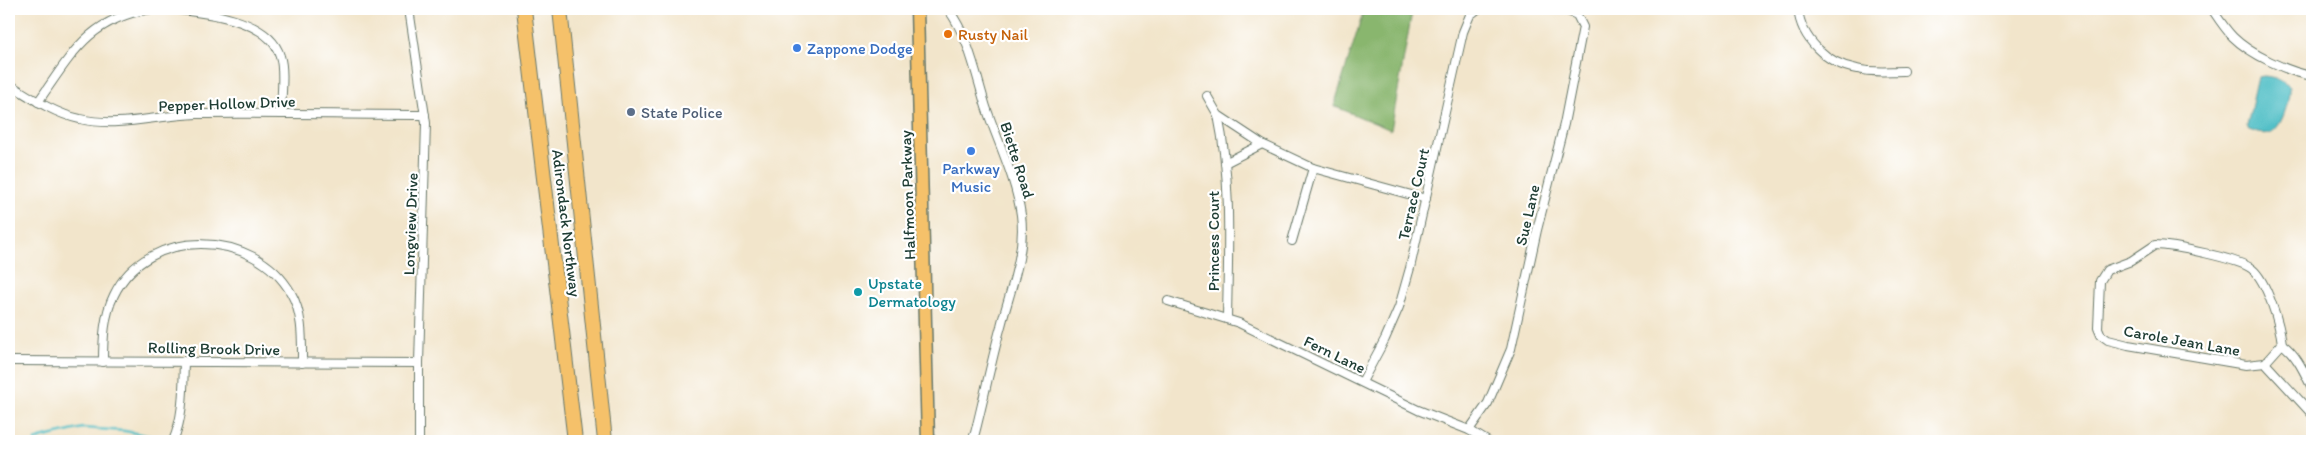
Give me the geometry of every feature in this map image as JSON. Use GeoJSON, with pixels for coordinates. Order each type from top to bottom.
{"type":"FeatureCollection","features":[{"type":"Feature","properties":{"kind":"highway","name":"Adirondack Northway"},"geometry":{"type":"LineString","coordinates":[[524,9],[575,441]]}},
{"type":"Feature","properties":{"kind":"highway","name":"Adirondack Northway"},"geometry":{"type":"LineString","coordinates":[[560,9],[605,441]]}},
{"type":"Feature","properties":{"kind":"main road","name":"Halfmoon Parkway"},"geometry":{"type":"LineString","coordinates":[[917,9],[928,441]]}},
{"type":"Feature","properties":{"kind":"street"},"geometry":{"type":"LineString","coordinates":[[38,102],[77,48],[91,32],[126,14],[150,9]]}},
{"type":"Feature","properties":{"kind":"street"},"geometry":{"type":"LineString","coordinates":[[169,9],[228,19],[250,25],[264,32],[275,43],[281,57],[281,114]]}},
{"type":"Feature","properties":{"kind":"street","name":"Longview Drive"},"geometry":{"type":"LineString","coordinates":[[409,9],[426,123],[419,363],[419,441]]}},
{"type":"Feature","properties":{"kind":"street","name":"Biette Road"},"geometry":{"type":"LineString","coordinates":[[948,9],[955,19],[966,43],[993,129],[1017,194],[1021,218],[1018,265],[972,441]]}},
{"type":"Feature","properties":{"kind":"street","name":"Terrace Court"},"geometry":{"type":"LineString","coordinates":[[1362,382],[1385,339],[1399,307],[1410,268],[1463,32],[1469,12],[1478,9]]}},
{"type":"Feature","properties":{"kind":"street","name":"Sue Lane"},"geometry":{"type":"LineString","coordinates":[[1469,430],[1488,403],[1511,349],[1537,230],[1564,124],[1583,27],[1577,15],[1563,9]]}},
{"type":"Feature","properties":{"kind":"street"},"geometry":{"type":"LineString","coordinates":[[1798,9],[1804,33],[1816,47],[1836,62],[1855,69],[1874,72],[1904,71]]}},
{"type":"Feature","properties":{"kind":"street"},"geometry":{"type":"LineString","coordinates":[[2212,9],[2233,37],[2262,57],[2304,75],[2312,76]]}},
{"type":"Feature","properties":{"kind":"street","name":"Pepper Hollow Drive"},"geometry":{"type":"LineString","coordinates":[[9,84],[38,102],[78,119],[104,122],[124,122],[194,114],[425,115]]}},
{"type":"Feature","properties":{"kind":"street","name":"Princess Court"},"geometry":{"type":"LineString","coordinates":[[1207,96],[1218,114],[1226,163],[1229,224],[1226,319]]}},
{"type":"Feature","properties":{"kind":"street","name":"Princess Court"},"geometry":{"type":"LineString","coordinates":[[1218,114],[1262,144],[1313,168],[1426,199]]}},
{"type":"Feature","properties":{"kind":"street"},"geometry":{"type":"LineString","coordinates":[[1226,163],[1262,144]]}},
{"type":"Feature","properties":{"kind":"street"},"geometry":{"type":"LineString","coordinates":[[1292,241],[1313,168]]}},
{"type":"Feature","properties":{"kind":"street"},"geometry":{"type":"LineString","coordinates":[[103,362],[108,311],[121,283],[138,265],[157,254],[175,247],[199,244],[223,245],[239,249],[275,273],[290,291],[296,303],[302,335],[302,363]]}},
{"type":"Feature","properties":{"kind":"street","name":"Carole Jean Lane"},"geometry":{"type":"LineString","coordinates":[[2264,362],[2246,365],[2108,340],[2101,335],[2098,328],[2100,281],[2103,274],[2107,270],[2136,258],[2155,245],[2190,250],[2252,268],[2259,277],[2276,315],[2282,344],[2297,360],[2312,388]]}},
{"type":"Feature","properties":{"kind":"street","name":"Fern Lane"},"geometry":{"type":"LineString","coordinates":[[1168,301],[1239,323],[1418,410],[1469,430],[1487,441]]}},
{"type":"Feature","properties":{"kind":"street"},"geometry":{"type":"LineString","coordinates":[[2282,344],[2264,362],[2312,414]]}},
{"type":"Feature","properties":{"kind":"street","name":"Rolling Brook Drive"},"geometry":{"type":"LineString","coordinates":[[9,361],[419,363]]}},
{"type":"Feature","properties":{"kind":"street"},"geometry":{"type":"LineString","coordinates":[[173,441],[180,426],[184,361]]}},
{"type":"Feature","properties":{"kind":"green space"},"geometry":{"type":"Polygon","coordinates":[[[1361,9],[1410,9],[1412,12],[1391,130],[1334,106],[1363,13],[1361,9]]]}},
{"type":"Feature","properties":{"kind":"water"},"geometry":{"type":"Polygon","coordinates":[[[2264,76],[2278,79],[2289,87],[2287,106],[2278,126],[2274,131],[2264,134],[2249,130],[2247,126],[2258,77],[2264,76]]]}},
{"type":"Feature","properties":{"kind":"waterway"},"geometry":{"type":"LineString","coordinates":[[35,441],[40,438],[83,428],[125,431],[150,436]]}},
{"type":"Feature","properties":{"kind":"place","name":"Rusty Nail"},"geometry":{"type":"Point","coordinates":[948,34]}},
{"type":"Feature","properties":{"kind":"place","name":"Zappone Dodge"},"geometry":{"type":"Point","coordinates":[797,48]}},
{"type":"Feature","properties":{"kind":"place","name":"State Police"},"geometry":{"type":"Point","coordinates":[631,112]}},
{"type":"Feature","properties":{"kind":"place","name":"Parkway Music"},"geometry":{"type":"Point","coordinates":[971,151]}},
{"type":"Feature","properties":{"kind":"place","name":"Upstate Dermatology"},"geometry":{"type":"Point","coordinates":[858,292]}}]}
